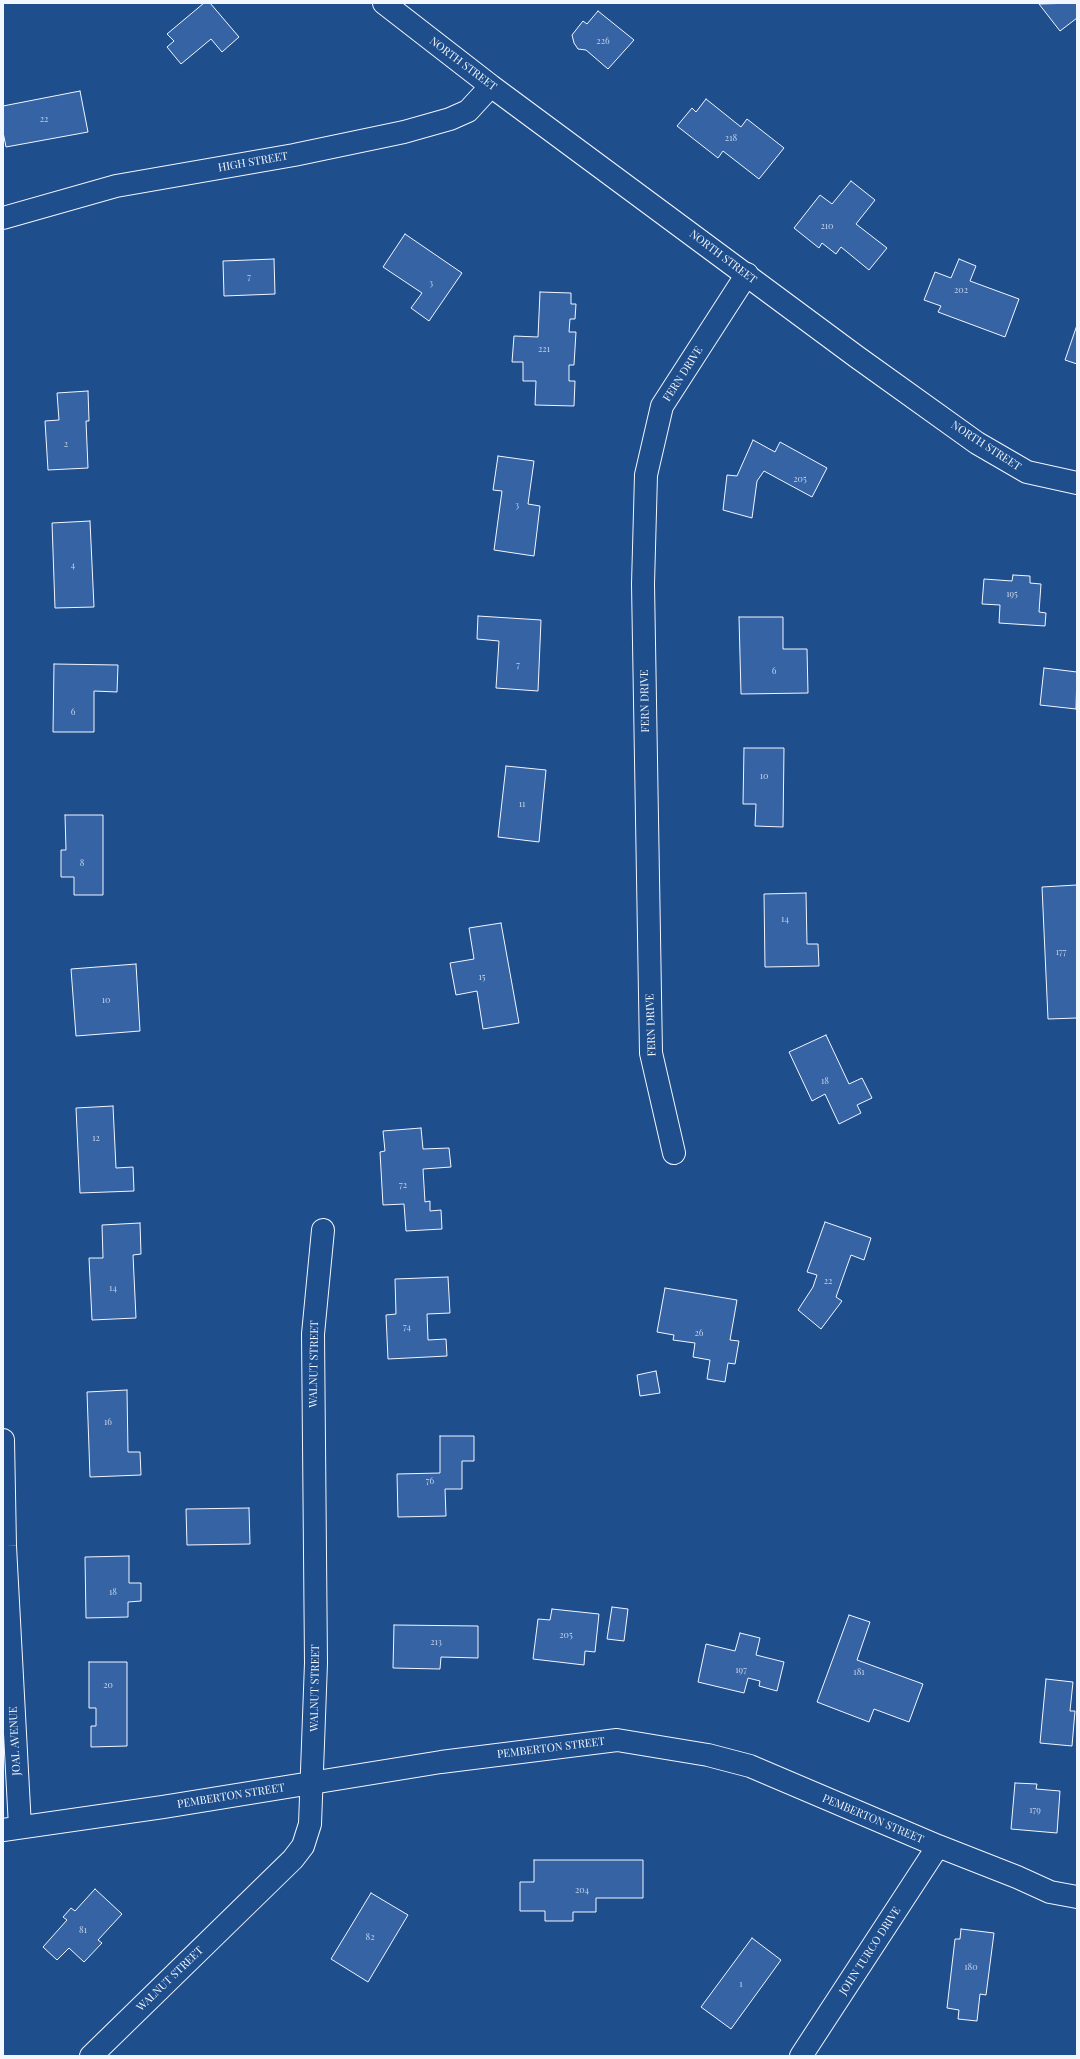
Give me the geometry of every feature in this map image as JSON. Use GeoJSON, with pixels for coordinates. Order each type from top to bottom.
{"type":"FeatureCollection","features":[{"type":"Feature","properties":{"kind":"street","name":"NORTH STREET"},"geometry":{"type":"LineString","coordinates":[[384,3],[491,86],[747,274],[857,357],[977,443],[1026,472],[1077,483]]}},
{"type":"Feature","properties":{"kind":"street","name":"HIGH STREET"},"geometry":{"type":"LineString","coordinates":[[3,218],[116,186],[294,155],[404,132],[450,119],[468,111],[491,86]]}},
{"type":"Feature","properties":{"kind":"street","name":"FERN DRIVE"},"geometry":{"type":"LineString","coordinates":[[674,1153],[651,1053],[643,584],[646,475],[662,406],[747,274]]}},
{"type":"Feature","properties":{"kind":"street","name":"WALNUT STREET"},"geometry":{"type":"LineString","coordinates":[[91,2056],[293,1859],[303,1846],[310,1824],[316,1663],[313,1334],[323,1230]]}},
{"type":"Feature","properties":{"kind":"street","name":"JOAL AVENUE"},"geometry":{"type":"LineString","coordinates":[[3,1440],[11,1828]]}},
{"type":"Feature","properties":{"kind":"street","name":"PEMBERTON STREET"},"geometry":{"type":"LineString","coordinates":[[11,1828],[163,1807],[441,1762],[617,1740],[708,1755],[750,1766],[1050,1892],[1077,1896]]}},
{"type":"Feature","properties":{"kind":"street","name":"JOHN TURCO DRIVE"},"geometry":{"type":"LineString","coordinates":[[802,2056],[938,1846]]}},
{"type":"Feature","properties":{"kind":"building"},"geometry":{"type":"Polygon","coordinates":[[[204,3],[210,3],[239,37],[222,52],[211,39],[181,64],[167,47],[174,41],[167,34],[204,3]]]}},
{"type":"Feature","properties":{"kind":"building"},"geometry":{"type":"Polygon","coordinates":[[[1077,3],[1077,18],[1060,31],[1039,4],[1077,3]]]}},
{"type":"Feature","properties":{"kind":"building"},"geometry":{"type":"Polygon","coordinates":[[[598,11],[634,40],[608,69],[586,50],[578,49],[574,43],[572,35],[583,21],[587,24],[598,11]]]}},
{"type":"Feature","properties":{"kind":"building"},"geometry":{"type":"Polygon","coordinates":[[[80,91],[88,132],[6,147],[3,132],[3,106],[80,91]]]}},
{"type":"Feature","properties":{"kind":"building"},"geometry":{"type":"Polygon","coordinates":[[[706,99],[741,127],[747,119],[784,148],[759,179],[723,151],[718,158],[677,126],[692,108],[696,112],[706,99]]]}},
{"type":"Feature","properties":{"kind":"building"},"geometry":{"type":"Polygon","coordinates":[[[851,181],[875,200],[856,224],[887,248],[869,270],[841,247],[836,254],[822,243],[819,248],[794,228],[820,195],[832,204],[851,181]]]}},
{"type":"Feature","properties":{"kind":"building"},"geometry":{"type":"Polygon","coordinates":[[[405,234],[462,273],[429,321],[411,308],[422,293],[383,267],[405,234]]]}},
{"type":"Feature","properties":{"kind":"building"},"geometry":{"type":"Polygon","coordinates":[[[274,259],[275,294],[224,296],[223,261],[274,259]]]}},
{"type":"Feature","properties":{"kind":"building"},"geometry":{"type":"Polygon","coordinates":[[[959,259],[976,266],[970,281],[1019,299],[1005,337],[938,312],[941,306],[924,300],[935,272],[951,278],[959,259]]]}},
{"type":"Feature","properties":{"kind":"building"},"geometry":{"type":"Polygon","coordinates":[[[540,292],[571,293],[571,304],[576,304],[575,319],[570,319],[569,332],[576,332],[574,365],[569,365],[569,381],[575,381],[574,406],[535,405],[536,381],[523,381],[523,362],[512,362],[514,336],[538,337],[540,292]]]}},
{"type":"Feature","properties":{"kind":"building"},"geometry":{"type":"Polygon","coordinates":[[[1077,325],[1077,364],[1065,360],[1077,325]]]}},
{"type":"Feature","properties":{"kind":"building"},"geometry":{"type":"Polygon","coordinates":[[[88,391],[89,421],[86,421],[88,468],[48,470],[45,421],[59,420],[57,393],[88,391]]]}},
{"type":"Feature","properties":{"kind":"building"},"geometry":{"type":"Polygon","coordinates":[[[753,440],[775,452],[780,442],[827,468],[812,497],[764,471],[757,481],[752,518],[723,510],[727,475],[737,476],[753,440]]]}},
{"type":"Feature","properties":{"kind":"building"},"geometry":{"type":"Polygon","coordinates":[[[498,456],[534,461],[528,504],[540,506],[534,556],[494,550],[502,491],[493,490],[498,456]]]}},
{"type":"Feature","properties":{"kind":"building"},"geometry":{"type":"Polygon","coordinates":[[[90,521],[94,607],[55,608],[52,523],[90,521]]]}},
{"type":"Feature","properties":{"kind":"building"},"geometry":{"type":"Polygon","coordinates":[[[1013,575],[1030,576],[1030,583],[1041,584],[1039,612],[1046,613],[1045,626],[999,623],[1000,605],[982,604],[984,579],[1012,581],[1013,575]]]}},
{"type":"Feature","properties":{"kind":"building"},"geometry":{"type":"Polygon","coordinates":[[[478,616],[541,620],[538,691],[496,688],[499,641],[477,639],[478,616]]]}},
{"type":"Feature","properties":{"kind":"building"},"geometry":{"type":"Polygon","coordinates":[[[739,617],[783,617],[783,649],[807,649],[808,693],[741,694],[739,617]]]}},
{"type":"Feature","properties":{"kind":"building"},"geometry":{"type":"Polygon","coordinates":[[[54,664],[118,665],[117,692],[94,691],[94,732],[53,732],[54,664]]]}},
{"type":"Feature","properties":{"kind":"building"},"geometry":{"type":"Polygon","coordinates":[[[1044,668],[1077,672],[1076,709],[1040,705],[1044,668]]]}},
{"type":"Feature","properties":{"kind":"building"},"geometry":{"type":"Polygon","coordinates":[[[744,748],[784,748],[783,827],[755,826],[756,804],[743,804],[744,748]]]}},
{"type":"Feature","properties":{"kind":"building"},"geometry":{"type":"Polygon","coordinates":[[[506,766],[546,770],[539,842],[498,837],[506,766]]]}},
{"type":"Feature","properties":{"kind":"building"},"geometry":{"type":"Polygon","coordinates":[[[65,815],[103,815],[103,895],[74,895],[74,877],[61,877],[61,850],[66,850],[65,815]]]}},
{"type":"Feature","properties":{"kind":"building"},"geometry":{"type":"Polygon","coordinates":[[[1077,885],[1077,1018],[1048,1019],[1042,887],[1077,885]]]}},
{"type":"Feature","properties":{"kind":"building"},"geometry":{"type":"Polygon","coordinates":[[[806,893],[807,944],[818,944],[819,966],[765,967],[764,894],[806,893]]]}},
{"type":"Feature","properties":{"kind":"building"},"geometry":{"type":"Polygon","coordinates":[[[501,923],[519,1023],[483,1029],[477,991],[456,995],[450,963],[474,959],[469,928],[501,923]]]}},
{"type":"Feature","properties":{"kind":"building"},"geometry":{"type":"Polygon","coordinates":[[[136,964],[140,1031],[76,1036],[71,969],[136,964]]]}},
{"type":"Feature","properties":{"kind":"building"},"geometry":{"type":"Polygon","coordinates":[[[826,1035],[849,1084],[862,1078],[872,1098],[857,1105],[861,1113],[839,1124],[825,1094],[812,1101],[789,1052],[826,1035]]]}},
{"type":"Feature","properties":{"kind":"building"},"geometry":{"type":"Polygon","coordinates":[[[113,1106],[116,1168],[133,1167],[134,1191],[80,1193],[76,1108],[113,1106]]]}},
{"type":"Feature","properties":{"kind":"building"},"geometry":{"type":"Polygon","coordinates":[[[421,1128],[423,1149],[449,1148],[451,1167],[423,1169],[425,1202],[430,1201],[430,1211],[441,1210],[442,1229],[406,1231],[404,1204],[383,1205],[380,1152],[385,1151],[383,1131],[421,1128]]]}},
{"type":"Feature","properties":{"kind":"building"},"geometry":{"type":"Polygon","coordinates":[[[825,1222],[871,1238],[864,1260],[851,1255],[836,1297],[842,1301],[821,1329],[798,1310],[813,1287],[817,1275],[807,1272],[825,1222]]]}},
{"type":"Feature","properties":{"kind":"building"},"geometry":{"type":"Polygon","coordinates":[[[140,1223],[141,1254],[133,1255],[136,1318],[92,1320],[89,1258],[103,1258],[102,1225],[140,1223]]]}},
{"type":"Feature","properties":{"kind":"building"},"geometry":{"type":"Polygon","coordinates":[[[448,1277],[450,1313],[427,1314],[428,1340],[446,1339],[447,1356],[388,1359],[386,1315],[396,1314],[395,1279],[448,1277]]]}},
{"type":"Feature","properties":{"kind":"building"},"geometry":{"type":"Polygon","coordinates":[[[665,1288],[737,1300],[730,1340],[739,1341],[735,1364],[728,1363],[725,1382],[707,1379],[710,1360],[693,1357],[695,1343],[673,1340],[674,1335],[657,1332],[665,1288]]]}},
{"type":"Feature","properties":{"kind":"building"},"geometry":{"type":"Polygon","coordinates":[[[656,1371],[660,1393],[640,1396],[637,1375],[656,1371]]]}},
{"type":"Feature","properties":{"kind":"building"},"geometry":{"type":"Polygon","coordinates":[[[127,1390],[128,1452],[140,1452],[141,1475],[90,1477],[87,1392],[127,1390]]]}},
{"type":"Feature","properties":{"kind":"building"},"geometry":{"type":"Polygon","coordinates":[[[440,1436],[474,1436],[474,1461],[462,1461],[462,1489],[445,1489],[446,1516],[398,1517],[397,1474],[440,1473],[440,1436]]]}},
{"type":"Feature","properties":{"kind":"building"},"geometry":{"type":"Polygon","coordinates":[[[249,1508],[250,1544],[187,1545],[186,1509],[249,1508]]]}},
{"type":"Feature","properties":{"kind":"building"},"geometry":{"type":"Polygon","coordinates":[[[129,1556],[129,1583],[141,1583],[141,1601],[128,1602],[128,1617],[86,1618],[85,1557],[129,1556]]]}},
{"type":"Feature","properties":{"kind":"building"},"geometry":{"type":"Polygon","coordinates":[[[612,1607],[628,1609],[624,1641],[607,1639],[612,1607]]]}},
{"type":"Feature","properties":{"kind":"building"},"geometry":{"type":"Polygon","coordinates":[[[552,1609],[599,1614],[595,1652],[585,1651],[584,1665],[533,1659],[538,1619],[550,1620],[552,1609]]]}},
{"type":"Feature","properties":{"kind":"building"},"geometry":{"type":"Polygon","coordinates":[[[849,1615],[870,1622],[857,1660],[923,1684],[909,1722],[874,1709],[869,1722],[817,1702],[849,1615]]]}},
{"type":"Feature","properties":{"kind":"building"},"geometry":{"type":"Polygon","coordinates":[[[394,1625],[478,1626],[478,1658],[441,1657],[440,1669],[393,1668],[394,1625]]]}},
{"type":"Feature","properties":{"kind":"building"},"geometry":{"type":"Polygon","coordinates":[[[740,1633],[760,1638],[756,1655],[784,1662],[777,1691],[759,1686],[760,1681],[748,1678],[744,1693],[698,1682],[706,1644],[735,1651],[740,1633]]]}},
{"type":"Feature","properties":{"kind":"building"},"geometry":{"type":"Polygon","coordinates":[[[89,1662],[127,1662],[127,1746],[91,1747],[91,1726],[96,1726],[96,1708],[89,1708],[89,1662]]]}},
{"type":"Feature","properties":{"kind":"building"},"geometry":{"type":"Polygon","coordinates":[[[1046,1679],[1073,1682],[1070,1711],[1075,1711],[1072,1746],[1040,1743],[1046,1679]]]}},
{"type":"Feature","properties":{"kind":"building"},"geometry":{"type":"Polygon","coordinates":[[[1015,1783],[1037,1784],[1036,1789],[1060,1791],[1057,1833],[1011,1829],[1015,1783]]]}},
{"type":"Feature","properties":{"kind":"building"},"geometry":{"type":"Polygon","coordinates":[[[534,1860],[643,1860],[643,1898],[596,1898],[596,1912],[573,1912],[573,1921],[545,1921],[545,1911],[520,1911],[520,1882],[534,1882],[534,1860]]]}},
{"type":"Feature","properties":{"kind":"building"},"geometry":{"type":"Polygon","coordinates":[[[95,1889],[122,1914],[98,1940],[102,1943],[84,1962],[69,1948],[57,1960],[43,1947],[67,1920],[63,1917],[71,1908],[75,1911],[95,1889]]]}},
{"type":"Feature","properties":{"kind":"building"},"geometry":{"type":"Polygon","coordinates":[[[371,1893],[408,1915],[368,1982],[331,1959],[371,1893]]]}},
{"type":"Feature","properties":{"kind":"building"},"geometry":{"type":"Polygon","coordinates":[[[961,1929],[994,1933],[986,1995],[980,1994],[977,2021],[958,2019],[959,2010],[947,2008],[955,1939],[960,1939],[961,1929]]]}},
{"type":"Feature","properties":{"kind":"building"},"geometry":{"type":"Polygon","coordinates":[[[752,1938],[781,1960],[731,2029],[701,2007],[752,1938]]]}}]}
